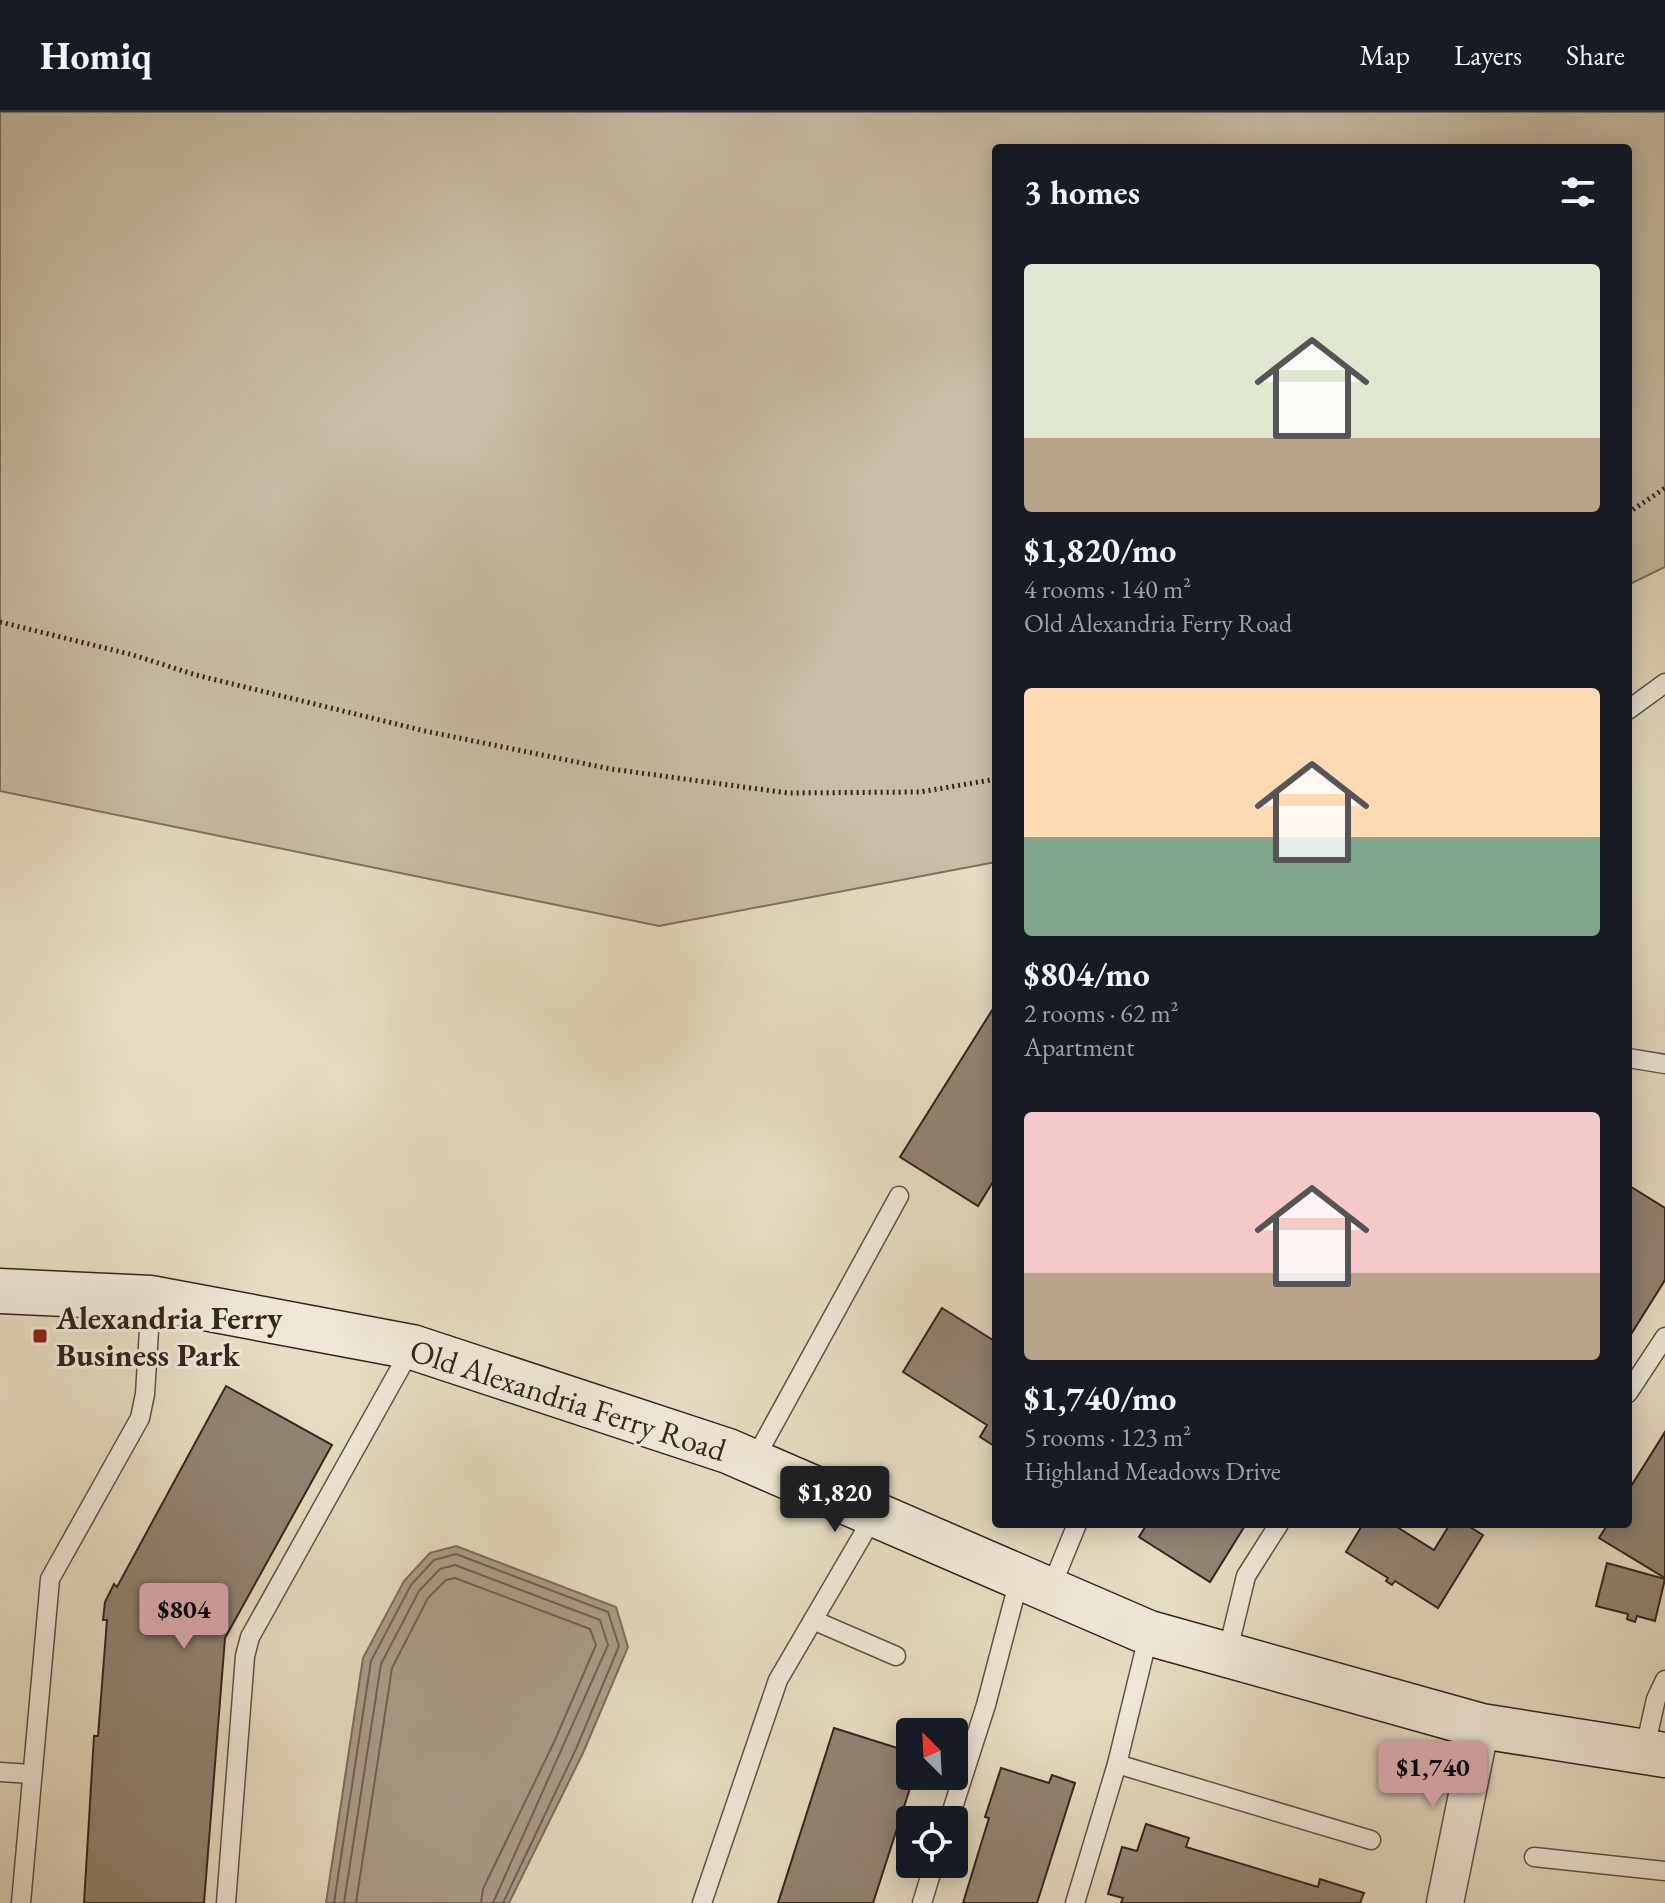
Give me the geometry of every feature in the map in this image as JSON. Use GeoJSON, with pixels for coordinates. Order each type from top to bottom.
{"type":"FeatureCollection","features":[{"type":"Feature","properties":{"kind":"main road","name":"Old Alexandria Ferry Road"},"geometry":{"type":"LineString","coordinates":[[0,1291],[151,1298],[412,1347],[753,1462],[1149,1633],[1481,1726],[1654,1753]]}},
{"type":"Feature","properties":{"kind":"street"},"geometry":{"type":"LineString","coordinates":[[1445,1903],[1481,1726]]}},
{"type":"Feature","properties":{"kind":"lane"},"geometry":{"type":"LineString","coordinates":[[1632,707],[1665,683]]}},
{"type":"Feature","properties":{"kind":"lane"},"geometry":{"type":"LineString","coordinates":[[1632,1059],[1665,1064]]}},
{"type":"Feature","properties":{"kind":"lane"},"geometry":{"type":"LineString","coordinates":[[753,1462],[899,1196]]}},
{"type":"Feature","properties":{"kind":"lane"},"geometry":{"type":"LineString","coordinates":[[21,1903],[50,1579],[140,1418],[145,1394],[151,1298]]}},
{"type":"Feature","properties":{"kind":"lane"},"geometry":{"type":"LineString","coordinates":[[1632,1387],[1665,1337]]}},
{"type":"Feature","properties":{"kind":"lane"},"geometry":{"type":"LineString","coordinates":[[226,1903],[245,1656],[250,1637],[412,1347]]}},
{"type":"Feature","properties":{"kind":"lane"},"geometry":{"type":"LineString","coordinates":[[702,1903],[778,1680],[875,1514]]}},
{"type":"Feature","properties":{"kind":"lane"},"geometry":{"type":"LineString","coordinates":[[954,1806],[986,1705],[1035,1583],[1074,1528]]}},
{"type":"Feature","properties":{"kind":"lane"},"geometry":{"type":"LineString","coordinates":[[1227,1654],[1246,1576],[1276,1528]]}},
{"type":"Feature","properties":{"kind":"lane"},"geometry":{"type":"LineString","coordinates":[[813,1620],[896,1656]]}},
{"type":"Feature","properties":{"kind":"lane"},"geometry":{"type":"LineString","coordinates":[[1075,1903],[1117,1764],[1149,1633]]}},
{"type":"Feature","properties":{"kind":"lane"},"geometry":{"type":"LineString","coordinates":[[1654,1753],[1656,1699],[1665,1680]]}},
{"type":"Feature","properties":{"kind":"lane"},"geometry":{"type":"LineString","coordinates":[[1117,1764],[1371,1840]]}},
{"type":"Feature","properties":{"kind":"lane"},"geometry":{"type":"LineString","coordinates":[[0,1772],[31,1774]]}},
{"type":"Feature","properties":{"kind":"lane"},"geometry":{"type":"LineString","coordinates":[[1534,1857],[1665,1871]]}},
{"type":"Feature","properties":{"kind":"lane"},"geometry":{"type":"LineString","coordinates":[[922,1903],[930,1878]]}},
{"type":"Feature","properties":{"kind":"path"},"geometry":{"type":"LineString","coordinates":[[1632,510],[1665,488]]}},
{"type":"Feature","properties":{"kind":"path"},"geometry":{"type":"LineString","coordinates":[[0,622],[133,655],[196,675],[425,731],[611,769],[801,793],[920,792],[992,780]]}},
{"type":"Feature","properties":{"kind":"shaded area"},"geometry":{"type":"Polygon","coordinates":[[[0,112],[1665,112],[1665,567],[1632,583],[1632,144],[992,144],[992,863],[659,926],[0,791],[0,112]]]}},
{"type":"Feature","properties":{"kind":"water"},"geometry":{"type":"Polygon","coordinates":[[[456,1546],[616,1607],[628,1647],[583,1753],[509,1903],[326,1903],[363,1658],[404,1581],[430,1553],[456,1546]]]}},
{"type":"Feature","properties":{"kind":"building"},"geometry":{"type":"Polygon","coordinates":[[[992,1010],[992,1183],[978,1206],[900,1157],[992,1010]]]}},
{"type":"Feature","properties":{"kind":"building"},"geometry":{"type":"Polygon","coordinates":[[[1632,1187],[1665,1208],[1665,1280],[1632,1333],[1632,1187]]]}},
{"type":"Feature","properties":{"kind":"building"},"geometry":{"type":"Polygon","coordinates":[[[942,1308],[992,1339],[992,1444],[980,1437],[987,1425],[903,1372],[942,1308]]]}},
{"type":"Feature","properties":{"kind":"building"},"geometry":{"type":"Polygon","coordinates":[[[226,1386],[332,1445],[225,1638],[204,1903],[84,1903],[94,1736],[98,1736],[107,1620],[103,1620],[105,1602],[114,1584],[117,1587],[226,1386]]]}},
{"type":"Feature","properties":{"kind":"building"},"geometry":{"type":"Polygon","coordinates":[[[1665,1432],[1665,1578],[1599,1538],[1605,1528],[1632,1528],[1632,1485],[1665,1432]]]}},
{"type":"Feature","properties":{"kind":"building"},"geometry":{"type":"Polygon","coordinates":[[[1145,1528],[1244,1528],[1210,1582],[1139,1537],[1145,1528]]]}},
{"type":"Feature","properties":{"kind":"building"},"geometry":{"type":"Polygon","coordinates":[[[1361,1528],[1398,1528],[1434,1550],[1448,1528],[1472,1528],[1483,1535],[1438,1608],[1395,1581],[1392,1585],[1386,1581],[1388,1578],[1346,1552],[1361,1528]]]}},
{"type":"Feature","properties":{"kind":"building"},"geometry":{"type":"Polygon","coordinates":[[[1607,1563],[1665,1579],[1655,1621],[1637,1616],[1635,1622],[1627,1619],[1628,1614],[1596,1606],[1607,1563]]]}},
{"type":"Feature","properties":{"kind":"building"},"geometry":{"type":"Polygon","coordinates":[[[834,1728],[896,1748],[896,1790],[909,1790],[904,1806],[896,1806],[896,1832],[873,1903],[778,1903],[834,1728]]]}},
{"type":"Feature","properties":{"kind":"building"},"geometry":{"type":"Polygon","coordinates":[[[1001,1768],[1049,1783],[1052,1775],[1075,1783],[1037,1903],[963,1903],[989,1818],[985,1817],[1001,1768]]]}},
{"type":"Feature","properties":{"kind":"building"},"geometry":{"type":"Polygon","coordinates":[[[1146,1824],[1189,1838],[1186,1847],[1318,1887],[1320,1879],[1364,1893],[1360,1903],[1121,1903],[1123,1898],[1108,1894],[1122,1847],[1137,1851],[1146,1824]]]}},
{"type":"Feature","properties":{"kind":"place","name":"Alexandria Ferry Business Park"},"geometry":{"type":"Point","coordinates":[40,1336]}}]}
